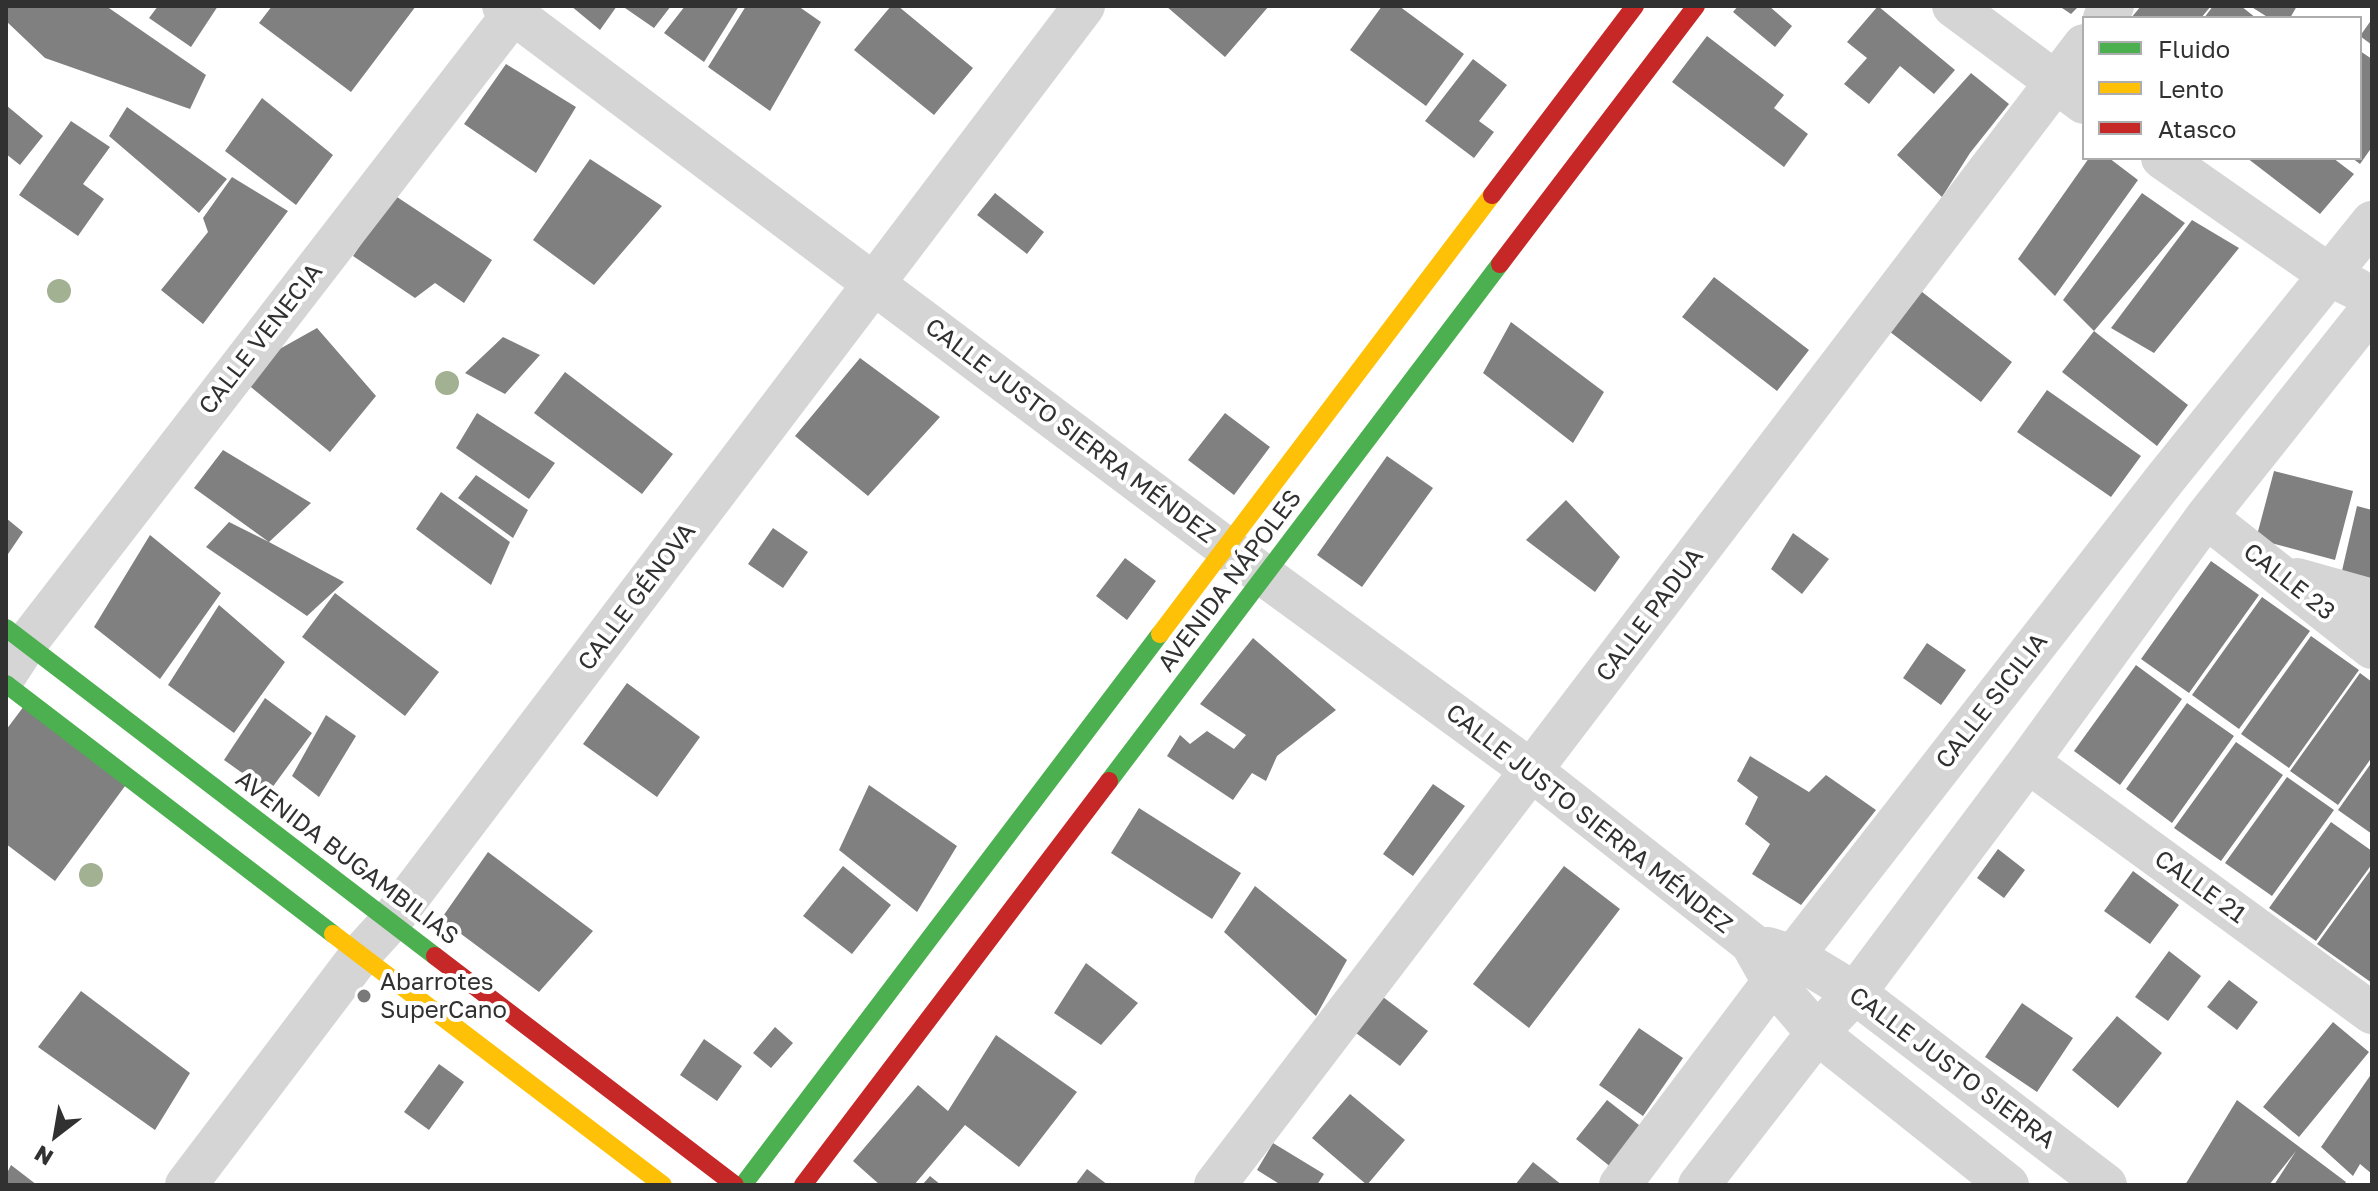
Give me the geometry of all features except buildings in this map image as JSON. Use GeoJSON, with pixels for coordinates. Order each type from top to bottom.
{"type":"FeatureCollection","features":[{"type":"Feature","properties":{"kind":"main road","name":"AVENIDA NÁPOLES"},"geometry":{"type":"LineString","coordinates":[[743,1185],[1635,6]]}},
{"type":"Feature","properties":{"kind":"main road","name":"AVENIDA NÁPOLES"},"geometry":{"type":"LineString","coordinates":[[803,1185],[1696,6]]}},
{"type":"Feature","properties":{"kind":"main road","name":"AVENIDA BUGAMBILIAS"},"geometry":{"type":"LineString","coordinates":[[13,649],[390,922],[735,1185]]}},
{"type":"Feature","properties":{"kind":"main road"},"geometry":{"type":"LineString","coordinates":[[6,684],[663,1185]]}},
{"type":"Feature","properties":{"kind":"street","name":"CALLE GÉNOVA"},"geometry":{"type":"LineString","coordinates":[[186,1185],[361,954],[390,922],[1084,6]]}},
{"type":"Feature","properties":{"kind":"street"},"geometry":{"type":"LineString","coordinates":[[1953,6],[2070,93]]}},
{"type":"Feature","properties":{"kind":"street","name":"CALLE JUSTO SIERRA MÉNDEZ"},"geometry":{"type":"LineString","coordinates":[[512,9],[874,285],[1532,771],[1784,969]]}},
{"type":"Feature","properties":{"kind":"street","name":"CALLE VENECIA"},"geometry":{"type":"LineString","coordinates":[[13,649],[512,9]]}},
{"type":"Feature","properties":{"kind":"street","name":"CALLE PADUA"},"geometry":{"type":"LineString","coordinates":[[1215,1185],[1532,771],[2070,93],[2082,52]]}},
{"type":"Feature","properties":{"kind":"street"},"geometry":{"type":"LineString","coordinates":[[2165,160],[2331,276],[2372,297]]}},
{"type":"Feature","properties":{"kind":"street","name":"CALLE SICILIA"},"geometry":{"type":"LineString","coordinates":[[1620,1185],[2165,479],[2372,222]]}},
{"type":"Feature","properties":{"kind":"street"},"geometry":{"type":"LineString","coordinates":[[1699,1185],[1817,1033],[1855,993],[2206,517],[2372,308]]}},
{"type":"Feature","properties":{"kind":"street","name":"CALLE 23"},"geometry":{"type":"LineString","coordinates":[[2206,517],[2372,648]]}},
{"type":"Feature","properties":{"kind":"street"},"geometry":{"type":"LineString","coordinates":[[2280,574],[2372,600]]}},
{"type":"Feature","properties":{"kind":"street","name":"CALLE 21"},"geometry":{"type":"LineString","coordinates":[[2028,762],[2372,1013]]}},
{"type":"Feature","properties":{"kind":"street"},"geometry":{"type":"LineString","coordinates":[[1784,969],[1817,1033],[2008,1185]]}},
{"type":"Feature","properties":{"kind":"street","name":"CALLE JUSTO SIERRA"},"geometry":{"type":"LineString","coordinates":[[1784,969],[1855,993],[2106,1185]]}},
{"type":"Feature","properties":{"kind":"traffic: fast"},"geometry":{"type":"LineString","coordinates":[[1109,781],[1500,264]]}},
{"type":"Feature","properties":{"kind":"traffic: fast"},"geometry":{"type":"LineString","coordinates":[[6,628],[435,956]]}},
{"type":"Feature","properties":{"kind":"traffic: fast"},"geometry":{"type":"LineString","coordinates":[[743,1185],[1160,634]]}},
{"type":"Feature","properties":{"kind":"traffic: fast"},"geometry":{"type":"LineString","coordinates":[[6,684],[333,934]]}},
{"type":"Feature","properties":{"kind":"traffic: slow"},"geometry":{"type":"LineString","coordinates":[[1160,634],[1492,195]]}},
{"type":"Feature","properties":{"kind":"traffic: slow"},"geometry":{"type":"LineString","coordinates":[[333,934],[663,1185]]}},
{"type":"Feature","properties":{"kind":"traffic: jam"},"geometry":{"type":"LineString","coordinates":[[1492,195],[1635,6]]}},
{"type":"Feature","properties":{"kind":"traffic: jam"},"geometry":{"type":"LineString","coordinates":[[1500,264],[1696,6]]}},
{"type":"Feature","properties":{"kind":"traffic: jam"},"geometry":{"type":"LineString","coordinates":[[803,1185],[1109,781]]}},
{"type":"Feature","properties":{"kind":"traffic: jam"},"geometry":{"type":"LineString","coordinates":[[435,956],[735,1185]]}},
{"type":"Feature","properties":{"kind":"place","name":"Abarrotes SuperCano"},"geometry":{"type":"Point","coordinates":[364,996]}}]}
